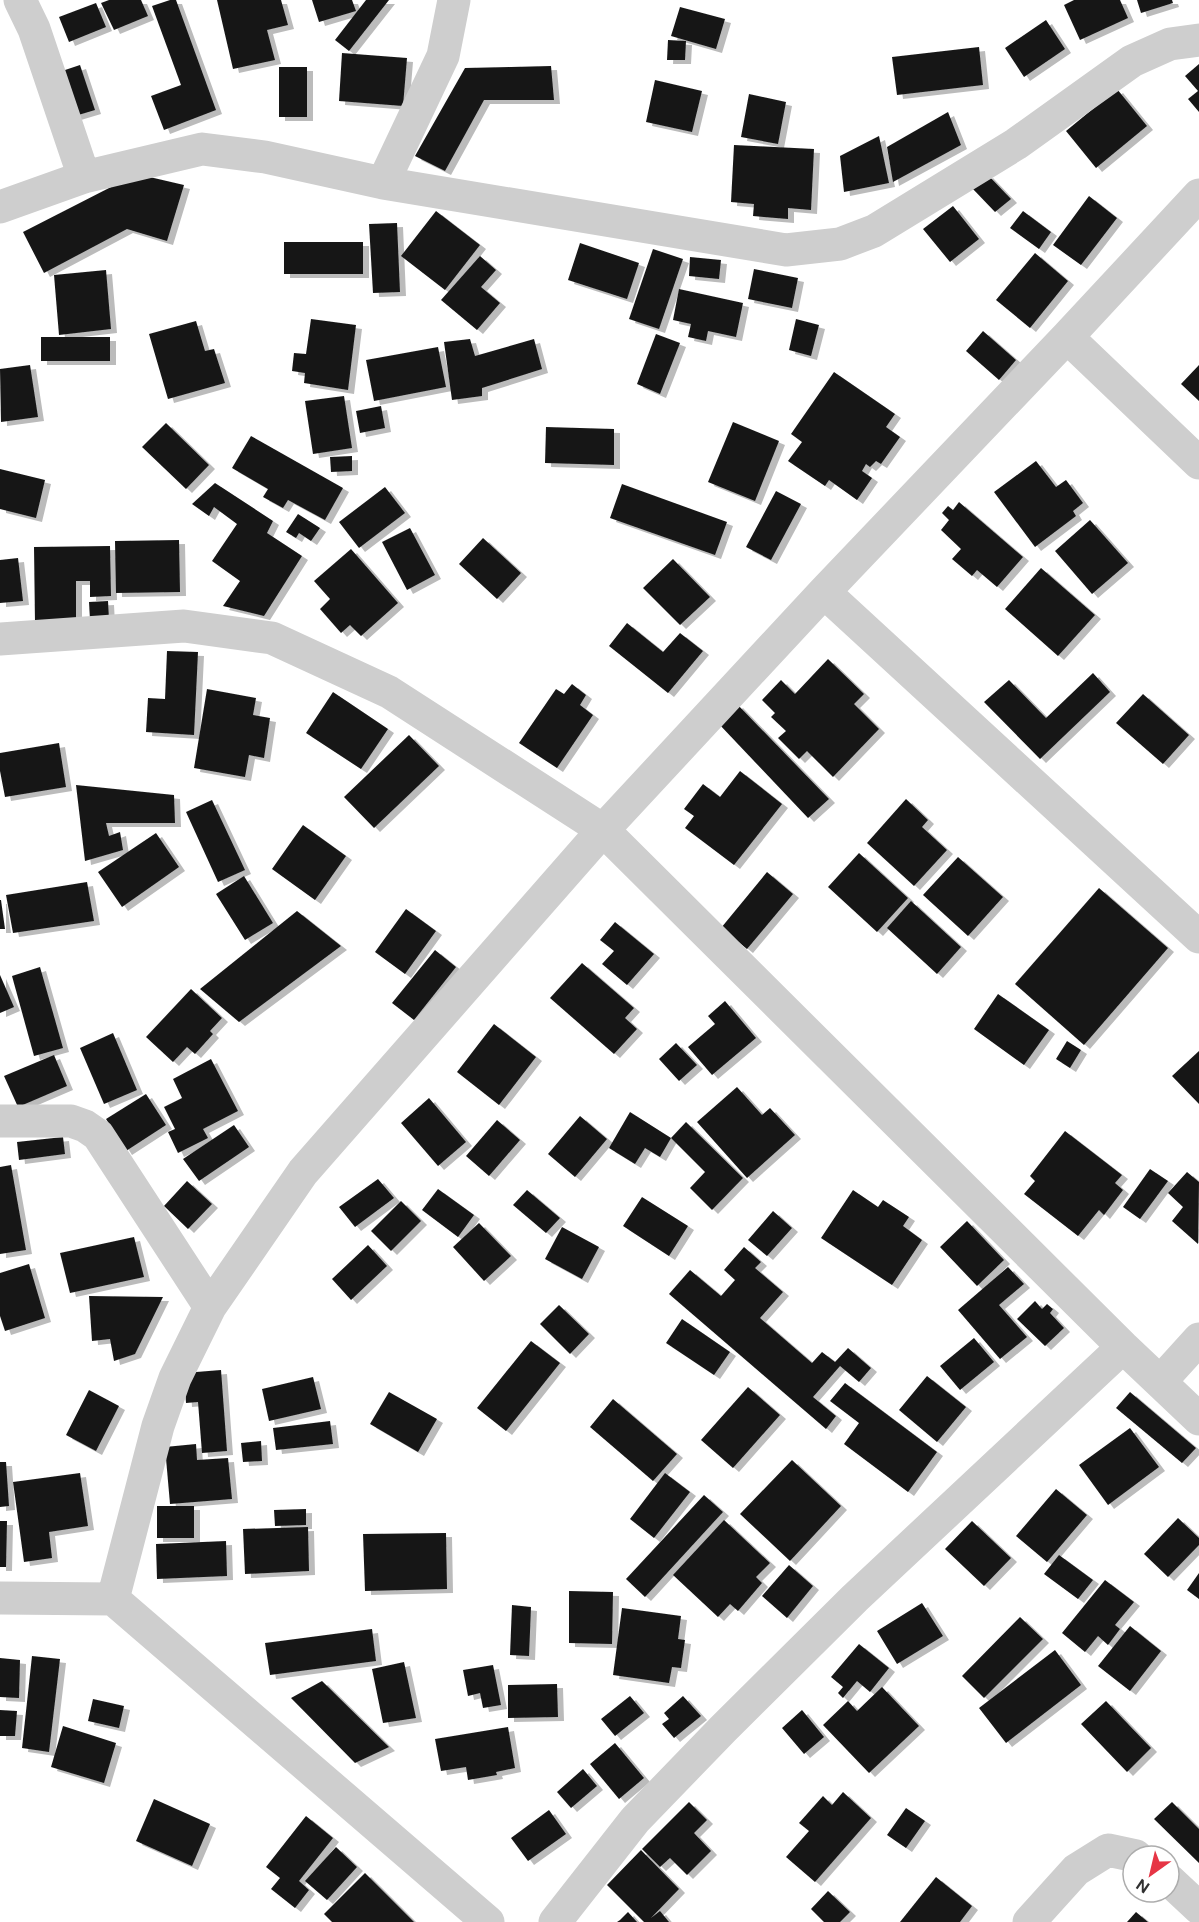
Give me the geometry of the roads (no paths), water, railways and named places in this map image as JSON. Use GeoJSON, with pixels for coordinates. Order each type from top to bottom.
{"type":"FeatureCollection","features":[{"type":"Feature","properties":{"kind":"street"},"geometry":{"type":"LineString","coordinates":[[20,0],[34,29],[84,177]]}},
{"type":"Feature","properties":{"kind":"street"},"geometry":{"type":"LineString","coordinates":[[383,183],[443,56],[454,0]]}},
{"type":"Feature","properties":{"kind":"street"},"geometry":{"type":"LineString","coordinates":[[0,207],[84,177],[202,148],[266,157],[383,183],[786,250],[840,244],[874,231],[1016,144],[1132,61],[1170,44],[1199,40]]}},
{"type":"Feature","properties":{"kind":"street"},"geometry":{"type":"LineString","coordinates":[[113,1599],[158,1426],[175,1378],[210,1307],[303,1172],[603,830],[1199,195]]}},
{"type":"Feature","properties":{"kind":"street"},"geometry":{"type":"LineString","coordinates":[[1067,338],[1199,463]]}},
{"type":"Feature","properties":{"kind":"street"},"geometry":{"type":"LineString","coordinates":[[824,592],[1199,937]]}},
{"type":"Feature","properties":{"kind":"street"},"geometry":{"type":"LineString","coordinates":[[0,639],[184,626],[272,638],[389,692],[603,830],[1199,1419]]}},
{"type":"Feature","properties":{"kind":"street"},"geometry":{"type":"LineString","coordinates":[[0,1121],[70,1121],[85,1126],[98,1135],[210,1307]]}},
{"type":"Feature","properties":{"kind":"street"},"geometry":{"type":"LineString","coordinates":[[1160,1382],[1199,1339]]}},
{"type":"Feature","properties":{"kind":"street"},"geometry":{"type":"LineString","coordinates":[[555,1922],[635,1820],[723,1729],[855,1598],[1124,1347]]}},
{"type":"Feature","properties":{"kind":"street"},"geometry":{"type":"LineString","coordinates":[[0,1598],[113,1599],[488,1922]]}},
{"type":"Feature","properties":{"kind":"street"},"geometry":{"type":"LineString","coordinates":[[1029,1922],[1076,1870],[1108,1850],[1121,1853]]}},
{"type":"Feature","properties":{"kind":"street"},"geometry":{"type":"LineString","coordinates":[[1181,1891],[1199,1908]]}}]}
